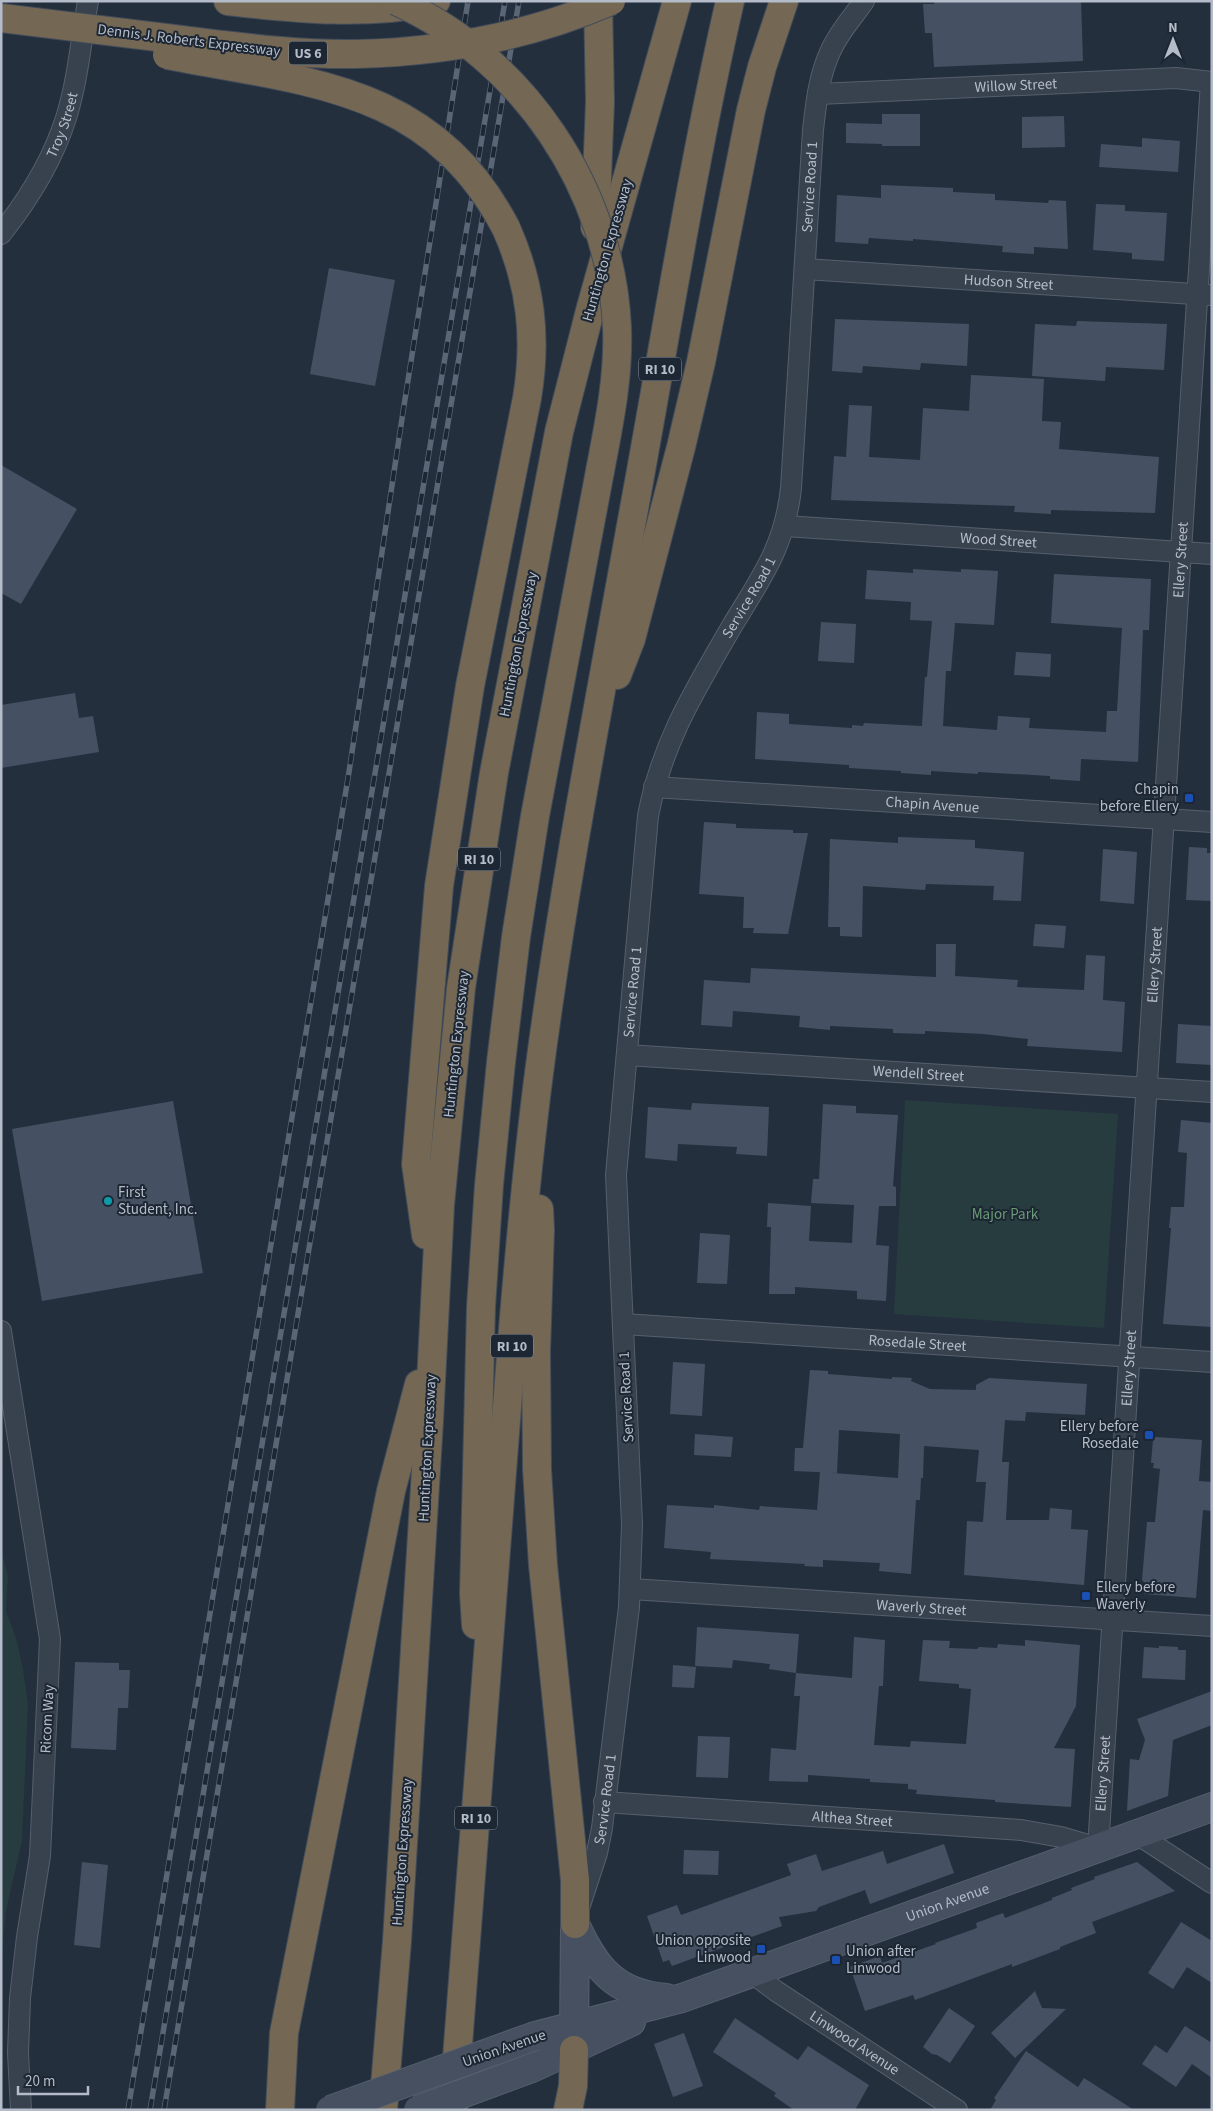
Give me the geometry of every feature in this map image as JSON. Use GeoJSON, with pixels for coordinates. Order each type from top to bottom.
{"type":"FeatureCollection","features":[{"type":"Feature","properties":{"kind":"highway"},"geometry":{"type":"LineString","coordinates":[[228,1],[313,9],[357,10],[399,8],[436,1]]}},
{"type":"Feature","properties":{"kind":"highway"},"geometry":{"type":"LineString","coordinates":[[396,1],[427,17],[483,56],[539,115],[561,148],[587,199],[606,256],[614,293],[617,329],[613,394],[600,471],[546,748],[525,877],[510,989],[489,1185],[481,1307],[474,1594],[484,1711]]}},
{"type":"Feature","properties":{"kind":"highway"},"geometry":{"type":"LineString","coordinates":[[591,307],[600,134],[598,1]]}},
{"type":"Feature","properties":{"kind":"highway","name":"Dennis J. Roberts Expressway"},"geometry":{"type":"LineString","coordinates":[[1,18],[250,49],[357,54],[437,48],[486,40],[563,19],[611,1]]}},
{"type":"Feature","properties":{"kind":"highway","name":"Huntington Expressway"},"geometry":{"type":"LineString","coordinates":[[383,2110],[399,1902],[429,1421],[434,1291],[451,1074],[461,988],[501,730],[559,432],[591,307],[677,1]]}},
{"type":"Feature","properties":{"kind":"highway","name":"RI 10"},"geometry":{"type":"LineString","coordinates":[[453,2110],[514,1320],[534,1116],[557,948],[593,738],[690,200],[730,1]]}},
{"type":"Feature","properties":{"kind":"highway"},"geometry":{"type":"LineString","coordinates":[[593,738],[631,639],[657,544],[701,362],[751,110],[762,67],[784,1]]}},
{"type":"Feature","properties":{"kind":"highway"},"geometry":{"type":"LineString","coordinates":[[1,23],[319,85],[370,101],[416,125],[455,157],[480,186],[506,228],[519,260],[527,290],[532,322],[532,366],[470,686],[443,854],[436,913],[416,1164],[434,1291]]}},
{"type":"Feature","properties":{"kind":"highway"},"geometry":{"type":"LineString","coordinates":[[534,1116],[540,1230],[536,1362],[537,1469],[544,1566],[574,1880],[574,1924]]}},
{"type":"Feature","properties":{"kind":"highway"},"geometry":{"type":"LineString","coordinates":[[280,2110],[284,2032],[354,1671],[391,1491],[433,1335]]}},
{"type":"Feature","properties":{"kind":"highway"},"geometry":{"type":"LineString","coordinates":[[568,2110],[573,2086],[574,2037]]}},
{"type":"Feature","properties":{"kind":"main road","name":"Union Avenue"},"geometry":{"type":"LineString","coordinates":[[418,2110],[532,2068],[574,2037],[1212,1807]]}},
{"type":"Feature","properties":{"kind":"main road"},"geometry":{"type":"LineString","coordinates":[[574,1924],[588,1950],[617,1984],[644,1995],[682,1998]]}},
{"type":"Feature","properties":{"kind":"main road","name":"Service Road 1"},"geometry":{"type":"LineString","coordinates":[[574,1924],[574,2037]]}},
{"type":"Feature","properties":{"kind":"main road","name":"Union Avenue"},"geometry":{"type":"LineString","coordinates":[[330,2110],[535,2036],[574,2037]]}},
{"type":"Feature","properties":{"kind":"street","name":"Troy Street"},"geometry":{"type":"LineString","coordinates":[[1,234],[25,200],[61,133],[74,85],[88,1]]}},
{"type":"Feature","properties":{"kind":"street","name":"Service Road 1"},"geometry":{"type":"LineString","coordinates":[[574,1924],[597,1854],[630,1589],[632,1524],[616,1175],[646,832],[654,787],[668,744],[680,718],[770,563],[785,526],[792,488],[814,130],[818,94],[830,50],[864,1]]}},
{"type":"Feature","properties":{"kind":"street","name":"Willow Street"},"geometry":{"type":"LineString","coordinates":[[818,94],[1176,78],[1212,82]]}},
{"type":"Feature","properties":{"kind":"street","name":"Ellery Street"},"geometry":{"type":"LineString","coordinates":[[1098,1848],[1181,552],[1205,295],[1212,82]]}},
{"type":"Feature","properties":{"kind":"street","name":"Hudson Street"},"geometry":{"type":"LineString","coordinates":[[805,269],[1205,295]]}},
{"type":"Feature","properties":{"kind":"street","name":"Wood Street"},"geometry":{"type":"LineString","coordinates":[[785,526],[1212,554]]}},
{"type":"Feature","properties":{"kind":"street","name":"Chapin Avenue"},"geometry":{"type":"LineString","coordinates":[[654,787],[1212,822]]}},
{"type":"Feature","properties":{"kind":"street","name":"Wendell Street"},"geometry":{"type":"LineString","coordinates":[[627,1055],[1212,1092]]}},
{"type":"Feature","properties":{"kind":"street","name":"Rosedale Street"},"geometry":{"type":"LineString","coordinates":[[623,1324],[1212,1362]]}},
{"type":"Feature","properties":{"kind":"street","name":"Ricom Way"},"geometry":{"type":"LineString","coordinates":[[1,1331],[50,1639],[40,1856],[27,1937],[20,1998],[18,2053],[21,2110]]}},
{"type":"Feature","properties":{"kind":"street","name":"Waverly Street"},"geometry":{"type":"LineString","coordinates":[[630,1589],[1212,1626]]}},
{"type":"Feature","properties":{"kind":"street","name":"Althea Street"},"geometry":{"type":"LineString","coordinates":[[604,1802],[1021,1830],[1061,1837],[1098,1848]]}},
{"type":"Feature","properties":{"kind":"street"},"geometry":{"type":"LineString","coordinates":[[1137,1834],[1212,1883]]}},
{"type":"Feature","properties":{"kind":"street","name":"Linwood Avenue"},"geometry":{"type":"LineString","coordinates":[[752,1973],[776,1991],[957,2110]]}},
{"type":"Feature","properties":{"kind":"green space","name":"Major Park"},"geometry":{"type":"Polygon","coordinates":[[[905,1100],[1118,1114],[1104,1328],[894,1314],[905,1100]]]}},
{"type":"Feature","properties":{"kind":"green space"},"geometry":{"type":"Polygon","coordinates":[[[1,1550],[8,1576],[6,1611],[16,1638],[28,1703],[22,1841],[6,1911],[1,1962],[1,1550]]]}},
{"type":"Feature","properties":{"kind":"building"},"geometry":{"type":"Polygon","coordinates":[[[934,1],[1081,1],[1083,61],[934,67],[932,33],[925,33],[923,4],[934,4],[934,1]]]}},
{"type":"Feature","properties":{"kind":"building"},"geometry":{"type":"Polygon","coordinates":[[[882,114],[920,114],[920,146],[882,146],[882,144],[846,143],[846,123],[882,124],[882,114]]]}},
{"type":"Feature","properties":{"kind":"building"},"geometry":{"type":"Polygon","coordinates":[[[1064,116],[1065,147],[1022,148],[1022,117],[1064,116]]]}},
{"type":"Feature","properties":{"kind":"building"},"geometry":{"type":"Polygon","coordinates":[[[1142,138],[1180,141],[1178,172],[1099,167],[1101,144],[1142,147],[1142,138]]]}},
{"type":"Feature","properties":{"kind":"building"},"geometry":{"type":"Polygon","coordinates":[[[881,185],[953,188],[953,192],[995,194],[995,200],[1048,203],[1049,200],[1066,201],[1068,249],[1034,247],[1034,254],[1002,252],[1003,246],[913,239],[913,241],[869,238],[868,244],[835,242],[837,195],[881,198],[881,185]]]}},
{"type":"Feature","properties":{"kind":"building"},"geometry":{"type":"Polygon","coordinates":[[[1096,204],[1125,205],[1125,211],[1167,213],[1164,261],[1132,259],[1132,253],[1093,250],[1096,204]]]}},
{"type":"Feature","properties":{"kind":"building"},"geometry":{"type":"Polygon","coordinates":[[[329,268],[395,280],[375,386],[310,374],[329,268]]]}},
{"type":"Feature","properties":{"kind":"building"},"geometry":{"type":"Polygon","coordinates":[[[835,319],[969,324],[967,366],[921,363],[920,370],[863,366],[862,373],[832,371],[835,319]]]}},
{"type":"Feature","properties":{"kind":"building"},"geometry":{"type":"Polygon","coordinates":[[[1077,321],[1167,324],[1164,370],[1106,367],[1105,381],[1032,376],[1035,324],[1076,326],[1077,321]]]}},
{"type":"Feature","properties":{"kind":"building"},"geometry":{"type":"Polygon","coordinates":[[[971,375],[1044,379],[1042,421],[1061,422],[1059,449],[1159,457],[1155,513],[1051,510],[1051,514],[1014,512],[1015,506],[831,500],[834,456],[846,457],[849,405],[872,406],[869,457],[920,460],[923,408],[969,411],[971,375]]]}},
{"type":"Feature","properties":{"kind":"building"},"geometry":{"type":"Polygon","coordinates":[[[1,465],[77,509],[21,604],[1,593],[1,465]]]}},
{"type":"Feature","properties":{"kind":"building"},"geometry":{"type":"Polygon","coordinates":[[[913,569],[961,572],[961,569],[998,571],[994,625],[955,623],[951,671],[946,671],[943,726],[997,730],[998,716],[1030,718],[1029,728],[1106,732],[1107,711],[1117,711],[1122,628],[1051,623],[1054,574],[1151,579],[1149,630],[1143,630],[1138,762],[1081,759],[1080,781],[1050,779],[1050,776],[978,772],[978,774],[931,771],[931,775],[901,773],[901,771],[849,768],[849,765],[755,759],[757,712],[789,714],[789,724],[852,728],[852,725],[863,726],[864,723],[922,726],[925,677],[927,677],[932,621],[910,620],[911,602],[865,599],[867,570],[913,573],[913,569]]]}},
{"type":"Feature","properties":{"kind":"building"},"geometry":{"type":"Polygon","coordinates":[[[821,622],[856,624],[854,663],[818,661],[821,622]]]}},
{"type":"Feature","properties":{"kind":"building"},"geometry":{"type":"Polygon","coordinates":[[[1016,652],[1051,654],[1050,677],[1014,675],[1016,652]]]}},
{"type":"Feature","properties":{"kind":"building"},"geometry":{"type":"Polygon","coordinates":[[[75,693],[79,718],[93,716],[99,752],[1,768],[1,705],[75,693]]]}},
{"type":"Feature","properties":{"kind":"building"},"geometry":{"type":"Polygon","coordinates":[[[704,822],[736,824],[736,828],[793,830],[793,833],[808,833],[788,934],[753,933],[754,928],[743,928],[744,897],[699,894],[704,822]]]}},
{"type":"Feature","properties":{"kind":"building"},"geometry":{"type":"Polygon","coordinates":[[[898,837],[975,840],[975,848],[1024,852],[1021,901],[993,900],[994,886],[926,884],[925,890],[863,886],[862,937],[840,936],[840,927],[828,927],[830,839],[898,843],[898,837]]]}},
{"type":"Feature","properties":{"kind":"building"},"geometry":{"type":"Polygon","coordinates":[[[1189,847],[1207,848],[1207,853],[1212,853],[1212,901],[1186,900],[1189,847]]]}},
{"type":"Feature","properties":{"kind":"building"},"geometry":{"type":"Polygon","coordinates":[[[1103,849],[1137,852],[1134,904],[1100,901],[1103,849]]]}},
{"type":"Feature","properties":{"kind":"building"},"geometry":{"type":"Polygon","coordinates":[[[1035,924],[1066,926],[1064,948],[1033,946],[1035,924]]]}},
{"type":"Feature","properties":{"kind":"building"},"geometry":{"type":"Polygon","coordinates":[[[936,944],[956,944],[955,976],[1018,980],[1017,987],[1084,990],[1086,955],[1105,956],[1103,1000],[1125,1002],[1122,1052],[1027,1046],[1028,1039],[983,1034],[925,1031],[925,1034],[893,1033],[893,1029],[830,1026],[830,1030],[799,1027],[800,1016],[733,1011],[732,1027],[701,1025],[704,980],[750,983],[751,968],[936,977],[936,944]]]}},
{"type":"Feature","properties":{"kind":"building"},"geometry":{"type":"Polygon","coordinates":[[[1178,1024],[1212,1026],[1212,1065],[1176,1063],[1178,1024]]]}},
{"type":"Feature","properties":{"kind":"building","name":"First Student, Inc."},"geometry":{"type":"Polygon","coordinates":[[[173,1101],[203,1273],[42,1301],[12,1129],[173,1101]]]}},
{"type":"Feature","properties":{"kind":"building"},"geometry":{"type":"Polygon","coordinates":[[[692,1103],[769,1107],[767,1156],[736,1154],[737,1147],[678,1144],[677,1161],[645,1158],[648,1107],[691,1110],[692,1103]]]}},
{"type":"Feature","properties":{"kind":"building"},"geometry":{"type":"Polygon","coordinates":[[[823,1104],[856,1106],[856,1113],[898,1115],[893,1186],[896,1187],[896,1206],[879,1206],[876,1245],[889,1246],[886,1301],[857,1299],[857,1291],[795,1287],[795,1294],[769,1294],[771,1227],[767,1227],[768,1203],[811,1206],[809,1241],[852,1243],[854,1205],[811,1203],[813,1179],[819,1179],[823,1104]]]}},
{"type":"Feature","properties":{"kind":"building"},"geometry":{"type":"Polygon","coordinates":[[[1181,1120],[1212,1123],[1212,1327],[1163,1324],[1171,1207],[1184,1207],[1187,1153],[1178,1152],[1181,1120]]]}},
{"type":"Feature","properties":{"kind":"building"},"geometry":{"type":"Polygon","coordinates":[[[700,1233],[730,1235],[727,1284],[697,1283],[700,1233]]]}},
{"type":"Feature","properties":{"kind":"building"},"geometry":{"type":"Polygon","coordinates":[[[673,1362],[705,1364],[702,1416],[670,1414],[673,1362]]]}},
{"type":"Feature","properties":{"kind":"building"},"geometry":{"type":"Polygon","coordinates":[[[810,1370],[828,1371],[828,1374],[892,1379],[892,1377],[912,1378],[911,1381],[930,1389],[976,1390],[976,1385],[989,1378],[1087,1384],[1085,1415],[1026,1412],[1025,1421],[1005,1420],[1002,1462],[1009,1462],[1006,1520],[1049,1520],[1050,1508],[1072,1510],[1071,1529],[1088,1530],[1084,1585],[964,1575],[967,1521],[983,1522],[986,1482],[976,1482],[979,1450],[924,1446],[920,1500],[916,1500],[911,1574],[879,1571],[880,1563],[823,1560],[823,1567],[804,1566],[805,1564],[710,1559],[711,1552],[664,1548],[667,1505],[714,1508],[714,1505],[759,1510],[760,1506],[817,1510],[820,1472],[794,1471],[795,1448],[803,1448],[810,1370]],[[839,1430],[837,1473],[827,1473],[898,1478],[900,1434],[839,1430]]]}},
{"type":"Feature","properties":{"kind":"building"},"geometry":{"type":"Polygon","coordinates":[[[695,1434],[733,1437],[731,1457],[694,1455],[695,1434]]]}},
{"type":"Feature","properties":{"kind":"building"},"geometry":{"type":"Polygon","coordinates":[[[1155,1437],[1202,1440],[1199,1481],[1212,1482],[1212,1511],[1203,1510],[1196,1598],[1144,1594],[1145,1583],[1142,1580],[1147,1522],[1155,1522],[1160,1469],[1153,1468],[1154,1463],[1151,1463],[1153,1440],[1155,1437]]]}},
{"type":"Feature","properties":{"kind":"building"},"geometry":{"type":"Polygon","coordinates":[[[697,1627],[799,1634],[796,1673],[769,1669],[770,1664],[733,1660],[732,1668],[695,1666],[697,1627]]]}},
{"type":"Feature","properties":{"kind":"building"},"geometry":{"type":"Polygon","coordinates":[[[854,1637],[885,1640],[883,1686],[879,1686],[874,1745],[910,1747],[911,1741],[966,1744],[971,1689],[959,1688],[959,1684],[919,1681],[923,1640],[950,1641],[949,1648],[977,1649],[979,1647],[997,1648],[998,1644],[1025,1646],[1025,1640],[1080,1645],[1076,1706],[1054,1748],[1075,1749],[1071,1807],[916,1794],[917,1790],[908,1789],[908,1784],[870,1782],[870,1779],[808,1775],[808,1782],[769,1781],[771,1748],[796,1750],[800,1696],[794,1696],[796,1673],[852,1678],[854,1637]]]}},
{"type":"Feature","properties":{"kind":"building"},"geometry":{"type":"Polygon","coordinates":[[[1159,1646],[1178,1647],[1178,1650],[1186,1650],[1185,1680],[1142,1678],[1144,1647],[1159,1648],[1159,1646]]]}},
{"type":"Feature","properties":{"kind":"building"},"geometry":{"type":"Polygon","coordinates":[[[75,1662],[119,1663],[119,1670],[130,1670],[128,1708],[118,1708],[116,1750],[71,1748],[75,1662]]]}},
{"type":"Feature","properties":{"kind":"building"},"geometry":{"type":"Polygon","coordinates":[[[673,1665],[696,1667],[694,1688],[672,1687],[673,1665]]]}},
{"type":"Feature","properties":{"kind":"building"},"geometry":{"type":"Polygon","coordinates":[[[1212,1691],[1212,1725],[1173,1740],[1168,1796],[1127,1811],[1130,1759],[1139,1760],[1145,1740],[1137,1719],[1212,1691]]]}},
{"type":"Feature","properties":{"kind":"building"},"geometry":{"type":"Polygon","coordinates":[[[698,1736],[730,1737],[728,1778],[696,1777],[698,1736]]]}},
{"type":"Feature","properties":{"kind":"building"},"geometry":{"type":"Polygon","coordinates":[[[944,1844],[954,1873],[870,1904],[865,1890],[819,1907],[816,1911],[779,1917],[782,1926],[672,1966],[669,1960],[663,1962],[647,1916],[677,1905],[681,1915],[791,1875],[787,1864],[816,1854],[822,1871],[883,1851],[887,1864],[944,1844]]]}},
{"type":"Feature","properties":{"kind":"building"},"geometry":{"type":"Polygon","coordinates":[[[684,1850],[719,1851],[718,1875],[683,1874],[684,1850]]]}},
{"type":"Feature","properties":{"kind":"building"},"geometry":{"type":"Polygon","coordinates":[[[82,1862],[108,1865],[100,1948],[74,1945],[82,1862]]]}},
{"type":"Feature","properties":{"kind":"building"},"geometry":{"type":"Polygon","coordinates":[[[1137,1862],[1175,1891],[1092,1922],[1096,1933],[1060,1947],[1060,1949],[1012,1967],[1012,1964],[915,2000],[913,1995],[865,2011],[850,1967],[880,1956],[882,1963],[936,1944],[977,1928],[976,1923],[1003,1913],[1005,1918],[1052,1900],[1052,1898],[1072,1890],[1071,1888],[1095,1879],[1094,1877],[1137,1862]]]}},
{"type":"Feature","properties":{"kind":"building"},"geometry":{"type":"Polygon","coordinates":[[[1181,1922],[1212,1941],[1212,1983],[1187,1967],[1173,1989],[1148,1973],[1181,1922]]]}},
{"type":"Feature","properties":{"kind":"building"},"geometry":{"type":"Polygon","coordinates":[[[1035,1991],[1042,2008],[1066,2009],[1015,2058],[991,2033],[1035,1991]]]}},
{"type":"Feature","properties":{"kind":"building"},"geometry":{"type":"Polygon","coordinates":[[[949,2008],[975,2026],[950,2063],[923,2047],[949,2008]]]}},
{"type":"Feature","properties":{"kind":"building"},"geometry":{"type":"Polygon","coordinates":[[[735,2018],[798,2060],[808,2046],[869,2085],[855,2110],[794,2110],[774,2096],[776,2093],[713,2052],[735,2018]]]}},
{"type":"Feature","properties":{"kind":"building"},"geometry":{"type":"Polygon","coordinates":[[[1185,2026],[1212,2043],[1212,2078],[1192,2064],[1176,2087],[1142,2064],[1155,2045],[1167,2053],[1185,2026]]]}},
{"type":"Feature","properties":{"kind":"building"},"geometry":{"type":"Polygon","coordinates":[[[684,2033],[703,2086],[673,2097],[654,2044],[684,2033]]]}},
{"type":"Feature","properties":{"kind":"building"},"geometry":{"type":"Polygon","coordinates":[[[1026,2051],[1078,2087],[1084,2078],[1134,2110],[990,2110],[996,2100],[994,2098],[1026,2051]]]}},
{"type":"Feature","properties":{"kind":"railway"},"geometry":{"type":"LineString","coordinates":[[128,2110],[349,772],[403,412],[468,1]]}},
{"type":"Feature","properties":{"kind":"railway"},"geometry":{"type":"LineString","coordinates":[[150,2110],[505,1]]}},
{"type":"Feature","properties":{"kind":"railway"},"geometry":{"type":"LineString","coordinates":[[164,2110],[519,1]]}},
{"type":"Feature","properties":{"kind":"place","name":"Chapin before Ellery"},"geometry":{"type":"Point","coordinates":[1189,798]}},
{"type":"Feature","properties":{"kind":"place","name":"First Student, Inc."},"geometry":{"type":"Point","coordinates":[108,1201]}},
{"type":"Feature","properties":{"kind":"place","name":"Ellery before Rosedale"},"geometry":{"type":"Point","coordinates":[1149,1435]}},
{"type":"Feature","properties":{"kind":"place","name":"Ellery before Waverly"},"geometry":{"type":"Point","coordinates":[1086,1596]}},
{"type":"Feature","properties":{"kind":"place","name":"Union opposite Linwood"},"geometry":{"type":"Point","coordinates":[761,1949]}},
{"type":"Feature","properties":{"kind":"place","name":"Union after Linwood"},"geometry":{"type":"Point","coordinates":[836,1960]}}]}
